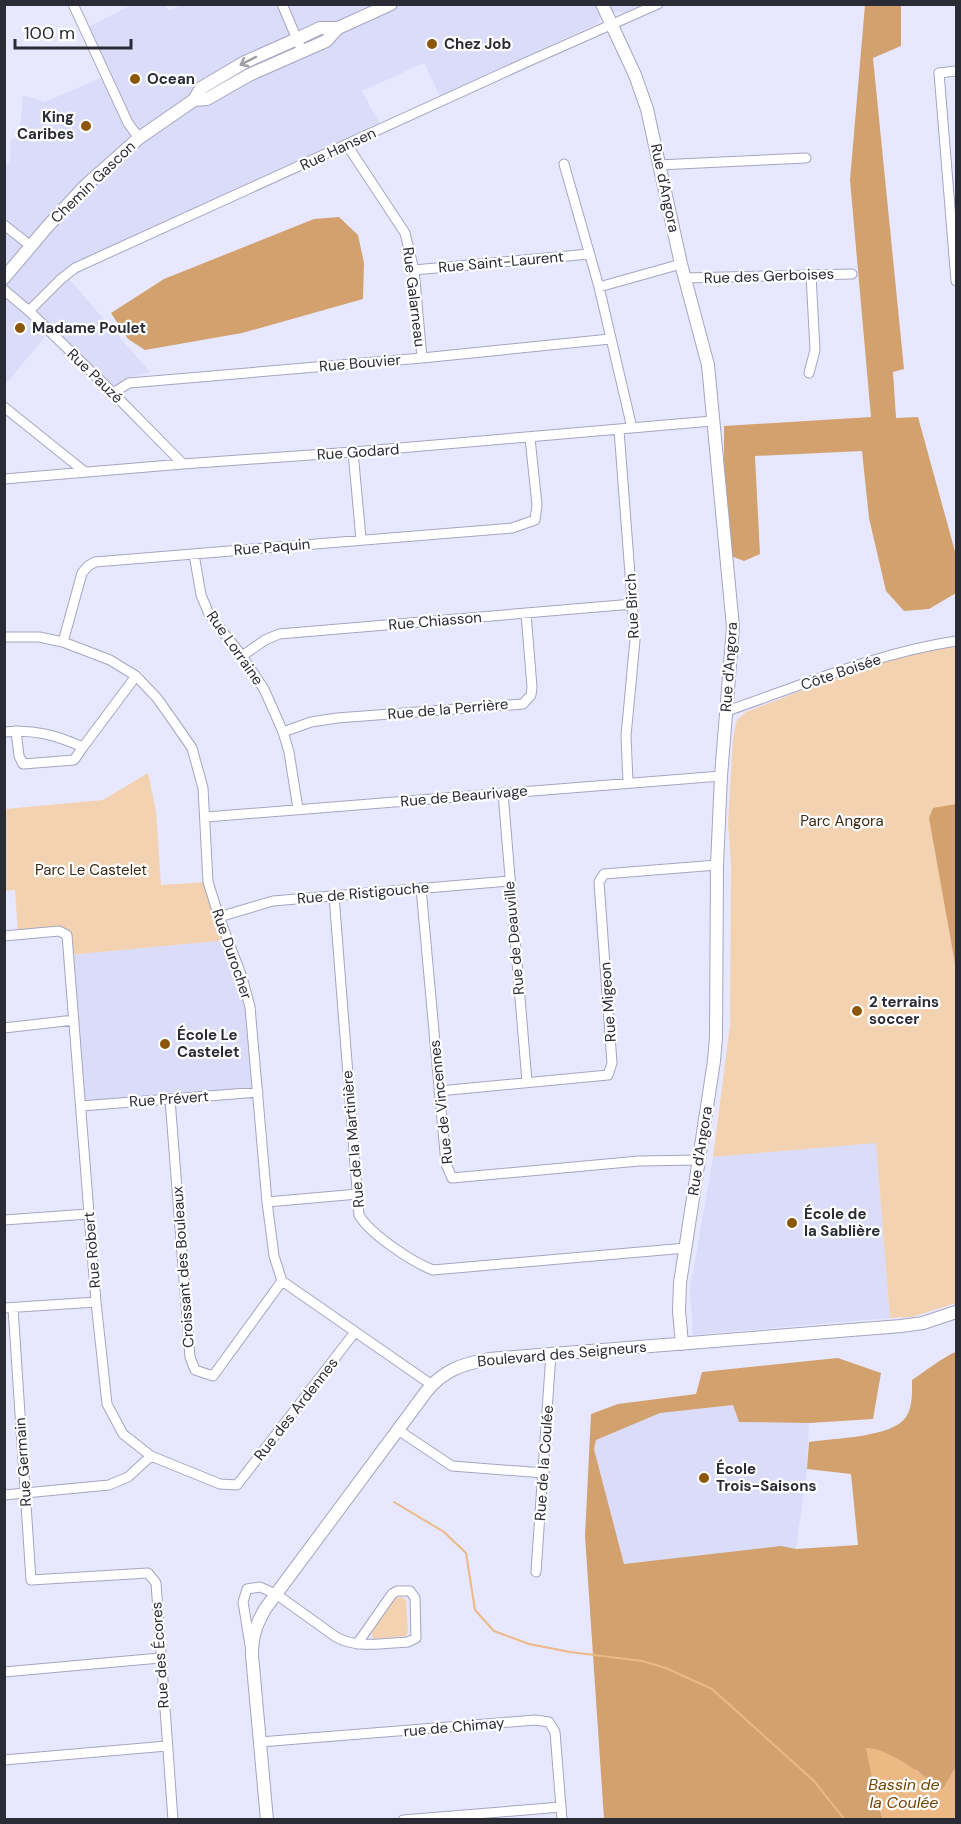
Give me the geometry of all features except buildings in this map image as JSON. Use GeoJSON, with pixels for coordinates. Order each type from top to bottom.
{"type":"FeatureCollection","features":[{"type":"Feature","properties":{"kind":"street"},"geometry":{"type":"LineString","coordinates":[[73,4],[128,123],[139,138]]}},
{"type":"Feature","properties":{"kind":"street"},"geometry":{"type":"LineString","coordinates":[[282,4],[302,51]]}},
{"type":"Feature","properties":{"kind":"street","name":"Chemin Gascon"},"geometry":{"type":"LineString","coordinates":[[194,100],[207,99],[249,75],[326,41],[338,28],[391,4]]}},
{"type":"Feature","properties":{"kind":"street","name":"Rue d'Angora"},"geometry":{"type":"LineString","coordinates":[[602,4],[642,94],[681,264],[708,365],[722,532],[732,608],[733,627],[721,776],[717,865],[716,1037],[680,1293],[682,1344]]}},
{"type":"Feature","properties":{"kind":"street","name":"Rue Hansen"},"geometry":{"type":"LineString","coordinates":[[29,311],[75,268],[658,4]]}},
{"type":"Feature","properties":{"kind":"street","name":"Chemin Gascon"},"geometry":{"type":"LineString","coordinates":[[4,278],[85,186],[139,138],[194,100],[201,88],[251,59],[320,28],[338,28]]}},
{"type":"Feature","properties":{"kind":"street"},"geometry":{"type":"LineString","coordinates":[[957,71],[939,73],[952,173],[957,281]]}},
{"type":"Feature","properties":{"kind":"street","name":"Rue Galarneau"},"geometry":{"type":"LineString","coordinates":[[347,145],[405,233],[414,270],[422,358]]}},
{"type":"Feature","properties":{"kind":"street"},"geometry":{"type":"LineString","coordinates":[[658,165],[806,158]]}},
{"type":"Feature","properties":{"kind":"street"},"geometry":{"type":"LineString","coordinates":[[564,164],[599,287],[632,428]]}},
{"type":"Feature","properties":{"kind":"street"},"geometry":{"type":"LineString","coordinates":[[4,225],[31,246]]}},
{"type":"Feature","properties":{"kind":"street","name":"Rue Saint-Laurent"},"geometry":{"type":"LineString","coordinates":[[414,270],[589,254]]}},
{"type":"Feature","properties":{"kind":"street"},"geometry":{"type":"LineString","coordinates":[[599,287],[681,264]]}},
{"type":"Feature","properties":{"kind":"street","name":"Rue des Gerboises"},"geometry":{"type":"LineString","coordinates":[[685,278],[852,274]]}},
{"type":"Feature","properties":{"kind":"street"},"geometry":{"type":"LineString","coordinates":[[809,373],[815,350],[811,275]]}},
{"type":"Feature","properties":{"kind":"street","name":"Rue Pauzé"},"geometry":{"type":"LineString","coordinates":[[4,290],[29,311],[183,464]]}},
{"type":"Feature","properties":{"kind":"street","name":"Rue Bouvier"},"geometry":{"type":"LineString","coordinates":[[113,393],[129,383],[141,381],[422,358],[610,339]]}},
{"type":"Feature","properties":{"kind":"street"},"geometry":{"type":"LineString","coordinates":[[4,407],[85,472]]}},
{"type":"Feature","properties":{"kind":"street","name":"Rue Godard"},"geometry":{"type":"LineString","coordinates":[[4,479],[530,438],[712,421]]}},
{"type":"Feature","properties":{"kind":"street","name":"Rue Birch"},"geometry":{"type":"LineString","coordinates":[[619,430],[635,640],[626,736],[628,782]]}},
{"type":"Feature","properties":{"kind":"street","name":"Rue Paquin"},"geometry":{"type":"LineString","coordinates":[[63,642],[82,573],[96,562],[512,528],[535,520],[537,505],[530,438]]}},
{"type":"Feature","properties":{"kind":"street"},"geometry":{"type":"LineString","coordinates":[[353,452],[361,539]]}},
{"type":"Feature","properties":{"kind":"street","name":"Rue Lorraine"},"geometry":{"type":"LineString","coordinates":[[194,554],[201,595],[209,614],[264,689],[283,732],[289,752],[298,809]]}},
{"type":"Feature","properties":{"kind":"street","name":"Rue Chiasson"},"geometry":{"type":"LineString","coordinates":[[242,656],[265,640],[279,634],[633,604]]}},
{"type":"Feature","properties":{"kind":"street","name":"Rue de la Perrière"},"geometry":{"type":"LineString","coordinates":[[283,732],[311,722],[337,718],[523,704],[531,695],[532,687],[526,614]]}},
{"type":"Feature","properties":{"kind":"street","name":"Rue Durocher"},"geometry":{"type":"LineString","coordinates":[[4,637],[39,636],[63,642],[110,660],[136,676],[157,698],[192,748],[203,788],[208,882],[242,977],[250,1008],[267,1202],[274,1256],[282,1281]]}},
{"type":"Feature","properties":{"kind":"street","name":"Côte Boisée"},"geometry":{"type":"LineString","coordinates":[[727,711],[877,658],[926,645],[957,641]]}},
{"type":"Feature","properties":{"kind":"street"},"geometry":{"type":"LineString","coordinates":[[16,731],[19,756],[23,764],[74,760],[136,676]]}},
{"type":"Feature","properties":{"kind":"street"},"geometry":{"type":"LineString","coordinates":[[4,732],[38,731],[60,737],[82,747]]}},
{"type":"Feature","properties":{"kind":"street","name":"Rue de Beaurivage"},"geometry":{"type":"LineString","coordinates":[[206,817],[721,776]]}},
{"type":"Feature","properties":{"kind":"street","name":"Rue de Deauville"},"geometry":{"type":"LineString","coordinates":[[503,793],[527,1082]]}},
{"type":"Feature","properties":{"kind":"street","name":"Rue Migeon"},"geometry":{"type":"LineString","coordinates":[[439,1091],[608,1075],[612,1063],[599,882],[604,874],[717,865]]}},
{"type":"Feature","properties":{"kind":"street","name":"Rue de Ristigouche"},"geometry":{"type":"LineString","coordinates":[[219,917],[273,901],[509,881]]}},
{"type":"Feature","properties":{"kind":"street","name":"Rue de Vincennes"},"geometry":{"type":"LineString","coordinates":[[421,888],[446,1164],[452,1178],[639,1161],[698,1160]]}},
{"type":"Feature","properties":{"kind":"street","name":"Rue de la Martinière"},"geometry":{"type":"LineString","coordinates":[[334,896],[359,1215],[365,1225],[417,1264],[433,1270],[686,1248]]}},
{"type":"Feature","properties":{"kind":"street","name":"Rue Robert"},"geometry":{"type":"LineString","coordinates":[[4,936],[59,931],[68,935],[88,1214],[107,1404],[123,1434],[151,1456],[220,1484],[237,1485]]}},
{"type":"Feature","properties":{"kind":"street"},"geometry":{"type":"LineString","coordinates":[[4,1028],[74,1020]]}},
{"type":"Feature","properties":{"kind":"street","name":"Rue Prévert"},"geometry":{"type":"LineString","coordinates":[[81,1106],[258,1092]]}},
{"type":"Feature","properties":{"kind":"street","name":"Croissant des Bouleaux"},"geometry":{"type":"LineString","coordinates":[[170,1099],[190,1357],[195,1370],[213,1376],[282,1281]]}},
{"type":"Feature","properties":{"kind":"street"},"geometry":{"type":"LineString","coordinates":[[267,1202],[358,1194]]}},
{"type":"Feature","properties":{"kind":"street"},"geometry":{"type":"LineString","coordinates":[[4,1220],[88,1214]]}},
{"type":"Feature","properties":{"kind":"street"},"geometry":{"type":"LineString","coordinates":[[282,1281],[432,1385]]}},
{"type":"Feature","properties":{"kind":"street"},"geometry":{"type":"LineString","coordinates":[[9,1308],[96,1302]]}},
{"type":"Feature","properties":{"kind":"street","name":"Rue Germain"},"geometry":{"type":"LineString","coordinates":[[9,1308],[31,1580]]}},
{"type":"Feature","properties":{"kind":"street","name":"Boulevard des Seigneurs"},"geometry":{"type":"LineString","coordinates":[[252,1655],[255,1626],[276,1594],[432,1385],[445,1373],[462,1364],[551,1353],[923,1323],[957,1312]]}},
{"type":"Feature","properties":{"kind":"street","name":"Rue des Ardennes"},"geometry":{"type":"LineString","coordinates":[[237,1485],[354,1332]]}},
{"type":"Feature","properties":{"kind":"street","name":"Rue de la Coulée"},"geometry":{"type":"LineString","coordinates":[[536,1572],[551,1353]]}},
{"type":"Feature","properties":{"kind":"street"},"geometry":{"type":"LineString","coordinates":[[398,1430],[452,1466],[544,1473]]}},
{"type":"Feature","properties":{"kind":"street"},"geometry":{"type":"LineString","coordinates":[[4,1495],[109,1485],[128,1477],[151,1456]]}},
{"type":"Feature","properties":{"kind":"street","name":"Rue des Écores"},"geometry":{"type":"LineString","coordinates":[[31,1580],[148,1573],[156,1583],[173,1820]]}},
{"type":"Feature","properties":{"kind":"street","name":"Boulevard des Seigneurs"},"geometry":{"type":"LineString","coordinates":[[267,1820],[252,1655],[243,1602],[247,1589],[260,1587],[276,1594]]}},
{"type":"Feature","properties":{"kind":"street"},"geometry":{"type":"LineString","coordinates":[[276,1594],[336,1637],[346,1643],[357,1644],[408,1642],[416,1638],[415,1598],[410,1591],[397,1591],[392,1594],[357,1644]]}},
{"type":"Feature","properties":{"kind":"street"},"geometry":{"type":"LineString","coordinates":[[4,1672],[160,1658]]}},
{"type":"Feature","properties":{"kind":"street","name":"rue de Chimay"},"geometry":{"type":"LineString","coordinates":[[260,1742],[535,1720],[549,1722],[555,1732],[562,1820]]}},
{"type":"Feature","properties":{"kind":"street"},"geometry":{"type":"LineString","coordinates":[[4,1760],[167,1746]]}},
{"type":"Feature","properties":{"kind":"street"},"geometry":{"type":"LineString","coordinates":[[403,1820],[561,1807]]}},
{"type":"Feature","properties":{"kind":"shaded area"},"geometry":{"type":"Polygon","coordinates":[[[133,4],[165,5],[169,11],[183,4],[642,5],[624,13],[617,11],[600,17],[598,23],[440,96],[424,63],[362,91],[381,126],[69,279],[150,372],[127,378],[111,387],[53,327],[5,385],[5,164],[10,163],[11,140],[24,134],[20,126],[23,95],[45,102],[108,75],[84,29],[133,4]]]}},
{"type":"Feature","properties":{"kind":"shaded area"},"geometry":{"type":"Polygon","coordinates":[[[865,5],[901,5],[901,46],[873,58],[904,369],[893,372],[896,418],[918,417],[956,555],[956,593],[929,609],[904,611],[886,591],[869,518],[862,451],[755,456],[760,554],[744,561],[731,556],[724,460],[724,426],[871,417],[850,180],[865,5]]]}},
{"type":"Feature","properties":{"kind":"shaded area"},"geometry":{"type":"Polygon","coordinates":[[[339,217],[358,235],[364,263],[363,299],[242,333],[145,350],[128,339],[111,313],[164,279],[314,219],[339,217]]]}},
{"type":"Feature","properties":{"kind":"shaded area"},"geometry":{"type":"Polygon","coordinates":[[[956,804],[956,969],[929,818],[933,808],[956,804]]]}},
{"type":"Feature","properties":{"kind":"shaded area","name":"École Le Castelet"},"geometry":{"type":"Polygon","coordinates":[[[228,940],[242,977],[258,1092],[81,1106],[69,955],[228,940]]]}},
{"type":"Feature","properties":{"kind":"shaded area","name":"École de la Sablière"},"geometry":{"type":"Polygon","coordinates":[[[876,1142],[890,1318],[693,1335],[690,1289],[713,1157],[876,1142]]]}},
{"type":"Feature","properties":{"kind":"shaded area"},"geometry":{"type":"Polygon","coordinates":[[[956,1352],[956,1767],[942,1791],[916,1770],[876,1799],[883,1819],[604,1819],[585,1536],[591,1414],[618,1404],[696,1394],[702,1372],[838,1358],[881,1373],[873,1419],[809,1423],[739,1422],[733,1405],[660,1413],[596,1440],[594,1449],[624,1564],[781,1546],[796,1549],[858,1545],[851,1474],[807,1469],[809,1442],[875,1433],[899,1424],[906,1417],[910,1408],[912,1380],[956,1352]]]}},
{"type":"Feature","properties":{"kind":"shaded area","name":"École Trois-Saisons"},"geometry":{"type":"Polygon","coordinates":[[[734,1405],[740,1422],[809,1423],[807,1469],[796,1549],[624,1564],[594,1449],[596,1440],[659,1413],[734,1405]]]}},
{"type":"Feature","properties":{"kind":"green space","name":"Parc Angora"},"geometry":{"type":"Polygon","coordinates":[[[956,644],[956,1303],[912,1317],[890,1318],[876,1143],[713,1157],[730,1025],[731,864],[728,823],[733,738],[737,720],[746,712],[887,658],[956,644]]]}},
{"type":"Feature","properties":{"kind":"green space","name":"Parc Le Castelet"},"geometry":{"type":"Polygon","coordinates":[[[148,773],[156,811],[161,885],[208,882],[228,940],[69,955],[67,936],[18,934],[15,890],[5,891],[5,809],[103,800],[148,773]]]}},
{"type":"Feature","properties":{"kind":"green space"},"geometry":{"type":"Polygon","coordinates":[[[402,1597],[406,1600],[408,1631],[406,1636],[373,1639],[371,1630],[396,1598],[402,1597]]]}},
{"type":"Feature","properties":{"kind":"water","name":"Bassin de la Coulée"},"geometry":{"type":"Polygon","coordinates":[[[866,1748],[875,1749],[896,1758],[942,1790],[956,1767],[956,1819],[883,1819],[876,1799],[866,1748]]]}},
{"type":"Feature","properties":{"kind":"waterway"},"geometry":{"type":"LineString","coordinates":[[394,1502],[444,1532],[466,1553],[475,1610],[494,1631],[529,1644],[570,1652],[642,1661],[666,1668],[712,1689],[814,1781],[845,1820]]}},
{"type":"Feature","properties":{"kind":"place","name":"Chez Job"},"geometry":{"type":"Point","coordinates":[432,44]}},
{"type":"Feature","properties":{"kind":"place","name":"Ocean"},"geometry":{"type":"Point","coordinates":[135,79]}},
{"type":"Feature","properties":{"kind":"place","name":"King Caribes"},"geometry":{"type":"Point","coordinates":[86,126]}},
{"type":"Feature","properties":{"kind":"place","name":"Madame Poulet"},"geometry":{"type":"Point","coordinates":[20,328]}},
{"type":"Feature","properties":{"kind":"place","name":"2 terrains soccer"},"geometry":{"type":"Point","coordinates":[857,1011]}},
{"type":"Feature","properties":{"kind":"place","name":"École Le Castelet"},"geometry":{"type":"Point","coordinates":[165,1044]}},
{"type":"Feature","properties":{"kind":"place","name":"École de la Sablière"},"geometry":{"type":"Point","coordinates":[792,1223]}},
{"type":"Feature","properties":{"kind":"place","name":"École Trois-Saisons"},"geometry":{"type":"Point","coordinates":[704,1478]}}]}
